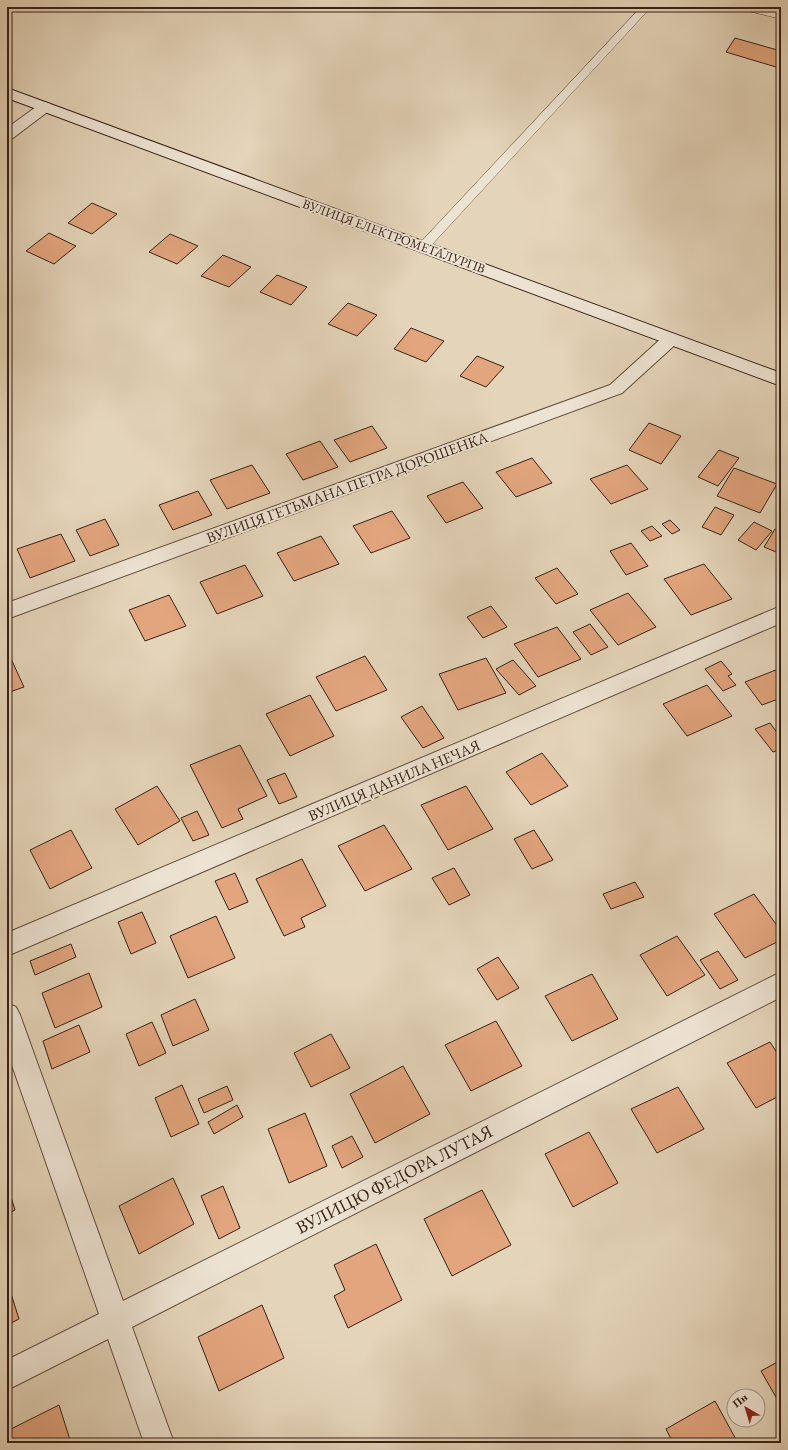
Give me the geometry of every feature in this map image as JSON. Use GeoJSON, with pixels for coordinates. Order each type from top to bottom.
{"type":"FeatureCollection","features":[{"type":"Feature","properties":{"kind":"street","name":"ВУЛИЦЯ ЕЛЕКТРОМЕТАЛУРГІВ"},"geometry":{"type":"LineString","coordinates":[[7,93],[781,380]]}},
{"type":"Feature","properties":{"kind":"street"},"geometry":{"type":"LineString","coordinates":[[7,135],[45,107]]}},
{"type":"Feature","properties":{"kind":"street","name":"ВУЛИЦЯ ГЕТЬМАНА ПЕТРА ДОРОШЕНКА"},"geometry":{"type":"LineString","coordinates":[[7,611],[616,389],[672,339]]}},
{"type":"Feature","properties":{"kind":"street","name":"ВУЛИЦЯ ДАНИЛА НЕЧАЯ"},"geometry":{"type":"LineString","coordinates":[[7,945],[781,614]]}},
{"type":"Feature","properties":{"kind":"street","name":"ВУЛИЦЮ ФЕДОРА ЛУТАЯ"},"geometry":{"type":"LineString","coordinates":[[7,1375],[781,984]]}},
{"type":"Feature","properties":{"kind":"street"},"geometry":{"type":"LineString","coordinates":[[7,1015],[159,1443]]}},
{"type":"Feature","properties":{"kind":"lane"},"geometry":{"type":"LineString","coordinates":[[423,247],[646,7]]}},
{"type":"Feature","properties":{"kind":"lane"},"geometry":{"type":"LineString","coordinates":[[743,7],[781,16]]}},
{"type":"Feature","properties":{"kind":"building"},"geometry":{"type":"Polygon","coordinates":[[[735,38],[781,51],[781,61],[776,67],[726,52],[735,38]]]}},
{"type":"Feature","properties":{"kind":"building"},"geometry":{"type":"Polygon","coordinates":[[[92,203],[117,214],[92,234],[68,223],[92,203]]]}},
{"type":"Feature","properties":{"kind":"building"},"geometry":{"type":"Polygon","coordinates":[[[49,233],[76,246],[54,264],[26,251],[49,233]]]}},
{"type":"Feature","properties":{"kind":"building"},"geometry":{"type":"Polygon","coordinates":[[[170,234],[198,246],[177,264],[149,252],[170,234]]]}},
{"type":"Feature","properties":{"kind":"building"},"geometry":{"type":"Polygon","coordinates":[[[223,255],[251,267],[229,287],[201,276],[223,255]]]}},
{"type":"Feature","properties":{"kind":"building"},"geometry":{"type":"Polygon","coordinates":[[[277,275],[307,287],[291,305],[260,292],[277,275]]]}},
{"type":"Feature","properties":{"kind":"building"},"geometry":{"type":"Polygon","coordinates":[[[348,303],[377,315],[357,336],[328,324],[348,303]]]}},
{"type":"Feature","properties":{"kind":"building"},"geometry":{"type":"Polygon","coordinates":[[[411,328],[444,341],[426,362],[394,349],[411,328]]]}},
{"type":"Feature","properties":{"kind":"building"},"geometry":{"type":"Polygon","coordinates":[[[477,356],[504,367],[486,387],[460,376],[477,356]]]}},
{"type":"Feature","properties":{"kind":"building"},"geometry":{"type":"Polygon","coordinates":[[[649,423],[681,436],[661,464],[629,450],[649,423]]]}},
{"type":"Feature","properties":{"kind":"building"},"geometry":{"type":"Polygon","coordinates":[[[372,426],[387,448],[350,462],[334,440],[372,426]]]}},
{"type":"Feature","properties":{"kind":"building"},"geometry":{"type":"Polygon","coordinates":[[[320,441],[338,467],[303,480],[286,454],[320,441]]]}},
{"type":"Feature","properties":{"kind":"building"},"geometry":{"type":"Polygon","coordinates":[[[719,450],[739,458],[718,486],[698,477],[719,450]]]}},
{"type":"Feature","properties":{"kind":"building"},"geometry":{"type":"Polygon","coordinates":[[[532,458],[552,483],[516,497],[496,472],[532,458]]]}},
{"type":"Feature","properties":{"kind":"building"},"geometry":{"type":"Polygon","coordinates":[[[252,465],[270,493],[227,509],[210,480],[252,465]]]}},
{"type":"Feature","properties":{"kind":"building"},"geometry":{"type":"Polygon","coordinates":[[[627,465],[648,489],[611,504],[590,479],[627,465]]]}},
{"type":"Feature","properties":{"kind":"building"},"geometry":{"type":"Polygon","coordinates":[[[734,468],[777,484],[760,513],[717,496],[734,468]]]}},
{"type":"Feature","properties":{"kind":"building"},"geometry":{"type":"Polygon","coordinates":[[[463,482],[483,508],[446,523],[427,496],[463,482]]]}},
{"type":"Feature","properties":{"kind":"building"},"geometry":{"type":"Polygon","coordinates":[[[198,491],[212,515],[173,530],[159,505],[198,491]]]}},
{"type":"Feature","properties":{"kind":"building"},"geometry":{"type":"Polygon","coordinates":[[[715,507],[734,515],[721,535],[702,527],[715,507]]]}},
{"type":"Feature","properties":{"kind":"building"},"geometry":{"type":"Polygon","coordinates":[[[392,511],[410,538],[371,553],[353,526],[392,511]]]}},
{"type":"Feature","properties":{"kind":"building"},"geometry":{"type":"Polygon","coordinates":[[[105,519],[119,545],[90,556],[76,530],[105,519]]]}},
{"type":"Feature","properties":{"kind":"building"},"geometry":{"type":"Polygon","coordinates":[[[670,520],[680,530],[672,534],[662,524],[670,520]]]}},
{"type":"Feature","properties":{"kind":"building"},"geometry":{"type":"Polygon","coordinates":[[[754,522],[772,531],[756,550],[738,540],[754,522]]]}},
{"type":"Feature","properties":{"kind":"building"},"geometry":{"type":"Polygon","coordinates":[[[652,526],[662,536],[650,541],[641,531],[652,526]]]}},
{"type":"Feature","properties":{"kind":"building"},"geometry":{"type":"Polygon","coordinates":[[[775,529],[781,531],[781,554],[764,547],[775,529]]]}},
{"type":"Feature","properties":{"kind":"building"},"geometry":{"type":"Polygon","coordinates":[[[61,534],[75,561],[30,578],[17,549],[61,534]]]}},
{"type":"Feature","properties":{"kind":"building"},"geometry":{"type":"Polygon","coordinates":[[[321,536],[339,564],[294,581],[277,553],[321,536]]]}},
{"type":"Feature","properties":{"kind":"building"},"geometry":{"type":"Polygon","coordinates":[[[631,543],[648,566],[626,575],[610,551],[631,543]]]}},
{"type":"Feature","properties":{"kind":"building"},"geometry":{"type":"Polygon","coordinates":[[[704,564],[732,599],[691,615],[664,579],[704,564]]]}},
{"type":"Feature","properties":{"kind":"building"},"geometry":{"type":"Polygon","coordinates":[[[245,565],[263,596],[217,614],[200,582],[245,565]]]}},
{"type":"Feature","properties":{"kind":"building"},"geometry":{"type":"Polygon","coordinates":[[[557,568],[578,594],[556,604],[535,578],[557,568]]]}},
{"type":"Feature","properties":{"kind":"building"},"geometry":{"type":"Polygon","coordinates":[[[628,593],[656,627],[618,645],[590,610],[628,593]]]}},
{"type":"Feature","properties":{"kind":"building"},"geometry":{"type":"Polygon","coordinates":[[[169,595],[186,626],[145,641],[129,610],[169,595]]]}},
{"type":"Feature","properties":{"kind":"building"},"geometry":{"type":"Polygon","coordinates":[[[491,606],[507,627],[483,638],[467,617],[491,606]]]}},
{"type":"Feature","properties":{"kind":"building"},"geometry":{"type":"Polygon","coordinates":[[[590,624],[608,647],[591,655],[573,632],[590,624]]]}},
{"type":"Feature","properties":{"kind":"building"},"geometry":{"type":"Polygon","coordinates":[[[557,627],[581,659],[538,677],[514,644],[557,627]]]}},
{"type":"Feature","properties":{"kind":"building"},"geometry":{"type":"Polygon","coordinates":[[[7,650],[24,687],[7,693],[7,650]]]}},
{"type":"Feature","properties":{"kind":"building"},"geometry":{"type":"Polygon","coordinates":[[[365,656],[387,690],[336,711],[316,677],[365,656]]]}},
{"type":"Feature","properties":{"kind":"building"},"geometry":{"type":"Polygon","coordinates":[[[486,658],[506,693],[458,710],[439,674],[486,658]]]}},
{"type":"Feature","properties":{"kind":"building"},"geometry":{"type":"Polygon","coordinates":[[[513,660],[536,686],[519,695],[496,669],[513,660]]]}},
{"type":"Feature","properties":{"kind":"building"},"geometry":{"type":"Polygon","coordinates":[[[721,661],[732,674],[728,676],[736,685],[723,691],[705,669],[721,661]]]}},
{"type":"Feature","properties":{"kind":"building"},"geometry":{"type":"Polygon","coordinates":[[[781,668],[781,698],[762,705],[745,682],[781,668]]]}},
{"type":"Feature","properties":{"kind":"building"},"geometry":{"type":"Polygon","coordinates":[[[707,685],[732,716],[687,736],[663,704],[707,685]]]}},
{"type":"Feature","properties":{"kind":"building"},"geometry":{"type":"Polygon","coordinates":[[[310,695],[334,736],[290,756],[266,714],[310,695]]]}},
{"type":"Feature","properties":{"kind":"building"},"geometry":{"type":"Polygon","coordinates":[[[422,706],[444,738],[423,748],[401,717],[422,706]]]}},
{"type":"Feature","properties":{"kind":"building"},"geometry":{"type":"Polygon","coordinates":[[[770,723],[781,738],[781,749],[773,752],[755,729],[770,723]]]}},
{"type":"Feature","properties":{"kind":"building"},"geometry":{"type":"Polygon","coordinates":[[[240,745],[267,796],[238,809],[243,819],[222,828],[190,765],[240,745]]]}},
{"type":"Feature","properties":{"kind":"building"},"geometry":{"type":"Polygon","coordinates":[[[542,753],[568,786],[531,805],[506,772],[542,753]]]}},
{"type":"Feature","properties":{"kind":"building"},"geometry":{"type":"Polygon","coordinates":[[[285,773],[297,797],[279,804],[267,780],[285,773]]]}},
{"type":"Feature","properties":{"kind":"building"},"geometry":{"type":"Polygon","coordinates":[[[157,786],[180,821],[138,845],[115,809],[157,786]]]}},
{"type":"Feature","properties":{"kind":"building"},"geometry":{"type":"Polygon","coordinates":[[[466,786],[493,829],[448,850],[421,805],[466,786]]]}},
{"type":"Feature","properties":{"kind":"building"},"geometry":{"type":"Polygon","coordinates":[[[197,811],[209,835],[193,841],[181,818],[197,811]]]}},
{"type":"Feature","properties":{"kind":"building"},"geometry":{"type":"Polygon","coordinates":[[[384,825],[412,869],[365,891],[338,846],[384,825]]]}},
{"type":"Feature","properties":{"kind":"building"},"geometry":{"type":"Polygon","coordinates":[[[71,830],[92,868],[50,889],[30,850],[71,830]]]}},
{"type":"Feature","properties":{"kind":"building"},"geometry":{"type":"Polygon","coordinates":[[[534,830],[553,860],[532,869],[514,839],[534,830]]]}},
{"type":"Feature","properties":{"kind":"building"},"geometry":{"type":"Polygon","coordinates":[[[302,859],[326,906],[301,918],[305,927],[284,936],[256,879],[302,859]]]}},
{"type":"Feature","properties":{"kind":"building"},"geometry":{"type":"Polygon","coordinates":[[[454,868],[470,895],[449,905],[432,878],[454,868]]]}},
{"type":"Feature","properties":{"kind":"building"},"geometry":{"type":"Polygon","coordinates":[[[235,873],[248,902],[229,910],[215,881],[235,873]]]}},
{"type":"Feature","properties":{"kind":"building"},"geometry":{"type":"Polygon","coordinates":[[[635,882],[644,897],[611,909],[603,894],[635,882]]]}},
{"type":"Feature","properties":{"kind":"building"},"geometry":{"type":"Polygon","coordinates":[[[754,894],[781,931],[781,940],[745,958],[714,914],[754,894]]]}},
{"type":"Feature","properties":{"kind":"building"},"geometry":{"type":"Polygon","coordinates":[[[142,912],[156,943],[131,954],[118,922],[142,912]]]}},
{"type":"Feature","properties":{"kind":"building"},"geometry":{"type":"Polygon","coordinates":[[[216,916],[235,958],[188,978],[170,936],[216,916]]]}},
{"type":"Feature","properties":{"kind":"building"},"geometry":{"type":"Polygon","coordinates":[[[677,936],[705,975],[667,996],[640,955],[677,936]]]}},
{"type":"Feature","properties":{"kind":"building"},"geometry":{"type":"Polygon","coordinates":[[[71,944],[76,957],[35,975],[30,961],[71,944]]]}},
{"type":"Feature","properties":{"kind":"building"},"geometry":{"type":"Polygon","coordinates":[[[718,951],[738,980],[720,989],[700,960],[718,951]]]}},
{"type":"Feature","properties":{"kind":"building"},"geometry":{"type":"Polygon","coordinates":[[[498,957],[519,988],[497,1000],[477,969],[498,957]]]}},
{"type":"Feature","properties":{"kind":"building"},"geometry":{"type":"Polygon","coordinates":[[[89,973],[102,1007],[55,1028],[42,993],[89,973]]]}},
{"type":"Feature","properties":{"kind":"building"},"geometry":{"type":"Polygon","coordinates":[[[592,974],[618,1019],[572,1041],[545,996],[592,974]]]}},
{"type":"Feature","properties":{"kind":"building"},"geometry":{"type":"Polygon","coordinates":[[[195,999],[209,1030],[173,1046],[161,1015],[195,999]]]}},
{"type":"Feature","properties":{"kind":"building"},"geometry":{"type":"Polygon","coordinates":[[[496,1021],[522,1066],[471,1091],[445,1045],[496,1021]]]}},
{"type":"Feature","properties":{"kind":"building"},"geometry":{"type":"Polygon","coordinates":[[[152,1022],[166,1053],[139,1066],[126,1034],[152,1022]]]}},
{"type":"Feature","properties":{"kind":"building"},"geometry":{"type":"Polygon","coordinates":[[[79,1025],[90,1052],[52,1069],[43,1041],[79,1025]]]}},
{"type":"Feature","properties":{"kind":"building"},"geometry":{"type":"Polygon","coordinates":[[[331,1034],[350,1068],[311,1087],[294,1053],[331,1034]]]}},
{"type":"Feature","properties":{"kind":"building"},"geometry":{"type":"Polygon","coordinates":[[[770,1042],[781,1059],[781,1095],[756,1108],[727,1063],[770,1042]]]}},
{"type":"Feature","properties":{"kind":"building"},"geometry":{"type":"Polygon","coordinates":[[[403,1066],[430,1114],[375,1143],[350,1094],[403,1066]]]}},
{"type":"Feature","properties":{"kind":"building"},"geometry":{"type":"Polygon","coordinates":[[[182,1085],[199,1124],[171,1137],[155,1098],[182,1085]]]}},
{"type":"Feature","properties":{"kind":"building"},"geometry":{"type":"Polygon","coordinates":[[[227,1086],[233,1100],[204,1113],[198,1099],[227,1086]]]}},
{"type":"Feature","properties":{"kind":"building"},"geometry":{"type":"Polygon","coordinates":[[[678,1087],[704,1129],[657,1153],[631,1109],[678,1087]]]}},
{"type":"Feature","properties":{"kind":"building"},"geometry":{"type":"Polygon","coordinates":[[[237,1105],[243,1117],[214,1134],[208,1122],[237,1105]]]}},
{"type":"Feature","properties":{"kind":"building"},"geometry":{"type":"Polygon","coordinates":[[[305,1113],[327,1166],[289,1183],[268,1129],[305,1113]]]}},
{"type":"Feature","properties":{"kind":"building"},"geometry":{"type":"Polygon","coordinates":[[[589,1132],[618,1183],[573,1207],[545,1154],[589,1132]]]}},
{"type":"Feature","properties":{"kind":"building"},"geometry":{"type":"Polygon","coordinates":[[[352,1136],[363,1157],[342,1168],[332,1146],[352,1136]]]}},
{"type":"Feature","properties":{"kind":"building"},"geometry":{"type":"Polygon","coordinates":[[[173,1178],[194,1224],[139,1254],[119,1206],[173,1178]]]}},
{"type":"Feature","properties":{"kind":"building"},"geometry":{"type":"Polygon","coordinates":[[[7,1184],[15,1210],[7,1214],[7,1184]]]}},
{"type":"Feature","properties":{"kind":"building"},"geometry":{"type":"Polygon","coordinates":[[[223,1186],[240,1228],[219,1239],[201,1196],[223,1186]]]}},
{"type":"Feature","properties":{"kind":"building"},"geometry":{"type":"Polygon","coordinates":[[[482,1190],[511,1245],[452,1276],[424,1219],[482,1190]]]}},
{"type":"Feature","properties":{"kind":"building"},"geometry":{"type":"Polygon","coordinates":[[[376,1244],[402,1300],[348,1328],[334,1296],[345,1290],[334,1265],[376,1244]]]}},
{"type":"Feature","properties":{"kind":"building"},"geometry":{"type":"Polygon","coordinates":[[[7,1281],[19,1319],[7,1325],[7,1281]]]}},
{"type":"Feature","properties":{"kind":"building"},"geometry":{"type":"Polygon","coordinates":[[[262,1305],[284,1358],[219,1391],[198,1337],[262,1305]]]}},
{"type":"Feature","properties":{"kind":"building"},"geometry":{"type":"Polygon","coordinates":[[[781,1360],[781,1406],[761,1371],[781,1360]]]}},
{"type":"Feature","properties":{"kind":"building"},"geometry":{"type":"Polygon","coordinates":[[[715,1401],[726,1421],[726,1428],[730,1428],[738,1443],[673,1443],[666,1429],[715,1401]]]}},
{"type":"Feature","properties":{"kind":"building"},"geometry":{"type":"Polygon","coordinates":[[[59,1405],[71,1443],[7,1443],[7,1431],[59,1405]]]}}]}
